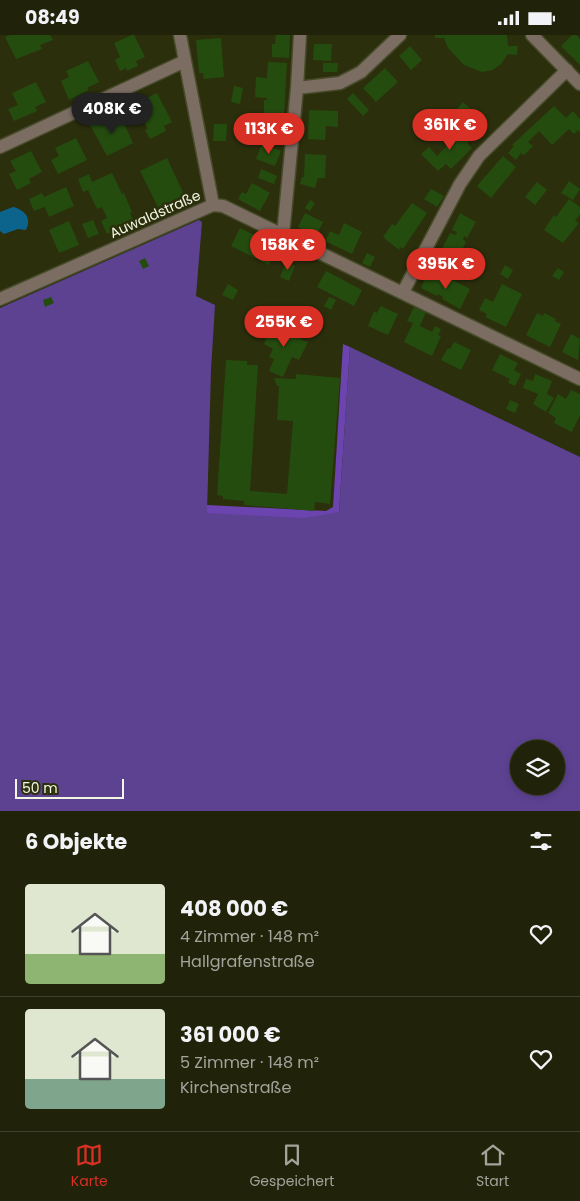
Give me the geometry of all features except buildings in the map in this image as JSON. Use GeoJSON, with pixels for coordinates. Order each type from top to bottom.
{"type":"FeatureCollection","features":[{"type":"Feature","properties":{"kind":"street"},"geometry":{"type":"LineString","coordinates":[[180,35],[213,205]]}},
{"type":"Feature","properties":{"kind":"street"},"geometry":{"type":"LineString","coordinates":[[283,235],[298,87],[300,35]]}},
{"type":"Feature","properties":{"kind":"street"},"geometry":{"type":"LineString","coordinates":[[298,87],[340,83],[361,72],[400,35]]}},
{"type":"Feature","properties":{"kind":"street"},"geometry":{"type":"LineString","coordinates":[[532,35],[580,84]]}},
{"type":"Feature","properties":{"kind":"street"},"geometry":{"type":"LineString","coordinates":[[0,147],[186,61]]}},
{"type":"Feature","properties":{"kind":"street"},"geometry":{"type":"LineString","coordinates":[[403,292],[460,184],[479,156],[567,70]]}},
{"type":"Feature","properties":{"kind":"street","name":"Auwaldstraße"},"geometry":{"type":"LineString","coordinates":[[0,299],[213,205],[223,206],[580,379]]}},
{"type":"Feature","properties":{"kind":"shaded area"},"geometry":{"type":"Polygon","coordinates":[[[199,220],[202,222],[196,296],[215,305],[207,513],[339,512],[350,347],[580,457],[580,811],[0,811],[0,308],[199,220]]]}},
{"type":"Feature","properties":{"kind":"shaded area"},"geometry":{"type":"Polygon","coordinates":[[[343,344],[350,347],[339,512],[304,518],[207,513],[207,505],[326,511],[333,507],[343,344]]]}},
{"type":"Feature","properties":{"kind":"water"},"geometry":{"type":"Polygon","coordinates":[[[13,207],[24,212],[28,218],[28,226],[26,230],[18,229],[4,234],[0,231],[0,212],[13,207]]]}}]}
